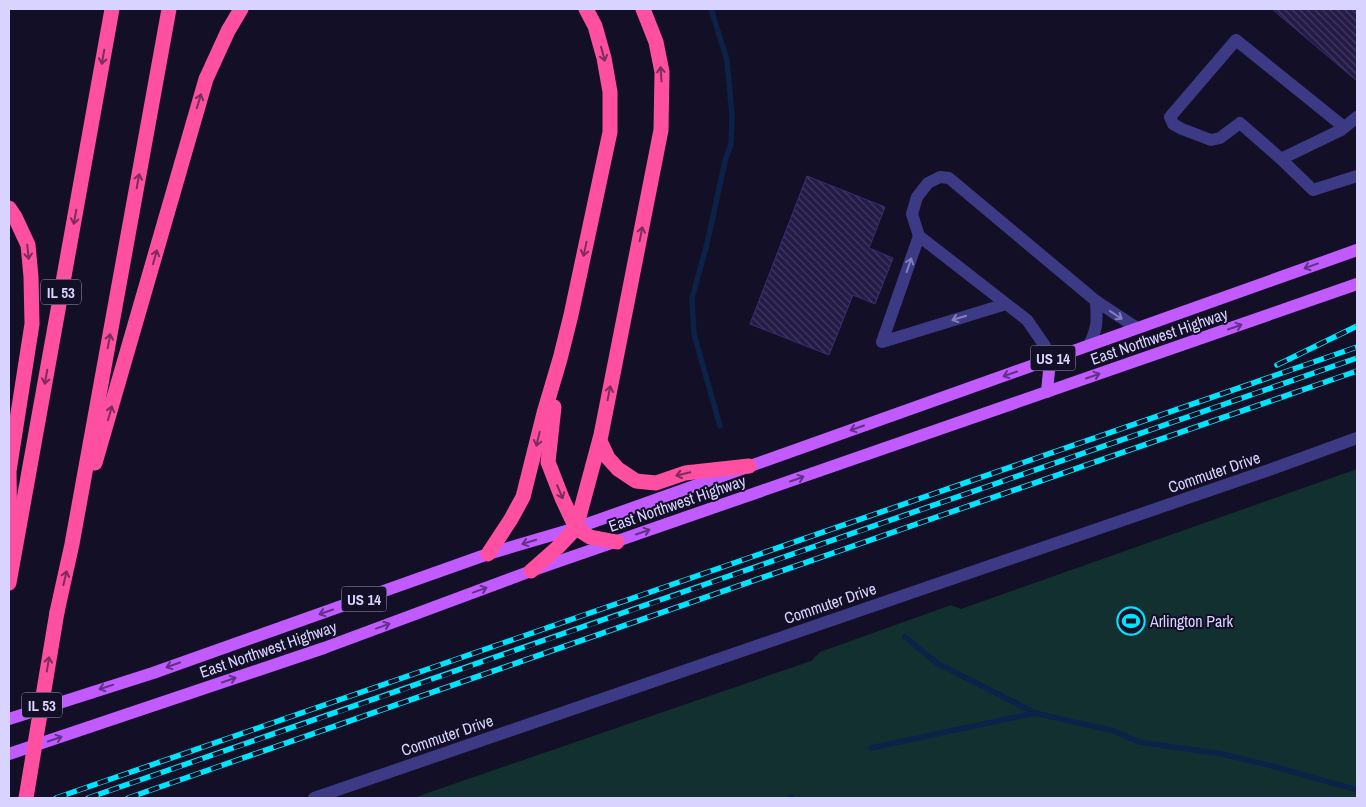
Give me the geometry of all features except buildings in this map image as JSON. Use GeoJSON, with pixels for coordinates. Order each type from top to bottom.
{"type":"FeatureCollection","features":[{"type":"Feature","properties":{"kind":"highway","name":"IL 53"},"geometry":{"type":"LineString","coordinates":[[9,579],[112,9]]}},
{"type":"Feature","properties":{"kind":"highway","name":"IL 53"},"geometry":{"type":"LineString","coordinates":[[26,798],[57,612],[72,544],[169,9]]}},
{"type":"Feature","properties":{"kind":"highway"},"geometry":{"type":"LineString","coordinates":[[72,544],[206,79],[228,31],[241,9]]}},
{"type":"Feature","properties":{"kind":"highway"},"geometry":{"type":"LineString","coordinates":[[488,554],[523,497],[571,315],[610,132],[610,92],[604,58],[595,26],[586,9]]}},
{"type":"Feature","properties":{"kind":"highway"},"geometry":{"type":"LineString","coordinates":[[531,571],[576,528],[600,441],[661,130],[662,72],[656,42],[643,9]]}},
{"type":"Feature","properties":{"kind":"highway"},"geometry":{"type":"LineString","coordinates":[[9,208],[28,244],[32,324],[9,471],[9,579]]}},
{"type":"Feature","properties":{"kind":"highway"},"geometry":{"type":"LineString","coordinates":[[560,359],[548,462],[576,528],[590,537],[617,542]]}},
{"type":"Feature","properties":{"kind":"highway"},"geometry":{"type":"LineString","coordinates":[[600,441],[608,458],[618,469],[636,480],[656,482],[685,473],[749,466]]}},
{"type":"Feature","properties":{"kind":"main road","name":"East Northwest Highway"},"geometry":{"type":"LineString","coordinates":[[9,719],[152,672],[488,554],[576,528],[1357,250]]}},
{"type":"Feature","properties":{"kind":"main road","name":"East Northwest Highway"},"geometry":{"type":"LineString","coordinates":[[9,754],[315,651],[531,571],[1357,284]]}},
{"type":"Feature","properties":{"kind":"main road"},"geometry":{"type":"LineString","coordinates":[[1047,392],[1050,360]]}},
{"type":"Feature","properties":{"kind":"street"},"geometry":{"type":"LineString","coordinates":[[1344,127],[1236,40],[1170,117],[1172,124],[1182,130],[1211,140],[1220,138],[1240,122],[1313,190],[1357,176]]}},
{"type":"Feature","properties":{"kind":"street"},"geometry":{"type":"LineString","coordinates":[[1281,159],[1344,127],[1357,117]]}},
{"type":"Feature","properties":{"kind":"street"},"geometry":{"type":"LineString","coordinates":[[1050,360],[1045,346],[1027,320],[919,236],[912,214],[917,197],[928,182],[940,177],[949,178],[1096,301],[1137,328]]}},
{"type":"Feature","properties":{"kind":"street"},"geometry":{"type":"LineString","coordinates":[[919,236],[882,342],[1006,304]]}},
{"type":"Feature","properties":{"kind":"street"},"geometry":{"type":"LineString","coordinates":[[1089,345],[1096,331],[1096,301]]}},
{"type":"Feature","properties":{"kind":"street","name":"Commuter Drive"},"geometry":{"type":"LineString","coordinates":[[314,798],[1269,470],[1357,438]]}},
{"type":"Feature","properties":{"kind":"green space","name":"Arlington Park"},"geometry":{"type":"Polygon","coordinates":[[[1357,469],[1357,798],[413,798],[811,661],[820,652],[951,605],[961,609],[1357,469]]]}},
{"type":"Feature","properties":{"kind":"waterway"},"geometry":{"type":"LineString","coordinates":[[711,9],[727,60],[732,116],[731,144],[725,161],[707,244],[692,298],[694,334],[720,426]]}},
{"type":"Feature","properties":{"kind":"waterway"},"geometry":{"type":"LineString","coordinates":[[905,637],[937,663],[1035,713],[1114,731],[1139,742],[1222,754],[1357,790]]}},
{"type":"Feature","properties":{"kind":"waterway"},"geometry":{"type":"LineString","coordinates":[[871,748],[1035,713]]}},
{"type":"Feature","properties":{"kind":"railway"},"geometry":{"type":"LineString","coordinates":[[1277,365],[1357,326]]}},
{"type":"Feature","properties":{"kind":"railway"},"geometry":{"type":"LineString","coordinates":[[56,798],[1357,347]]}},
{"type":"Feature","properties":{"kind":"railway"},"geometry":{"type":"LineString","coordinates":[[88,798],[1357,358]]}},
{"type":"Feature","properties":{"kind":"railway"},"geometry":{"type":"LineString","coordinates":[[128,798],[1357,371]]}},
{"type":"Feature","properties":{"kind":"place","name":"Arlington Park"},"geometry":{"type":"Point","coordinates":[1131,621]}}]}
